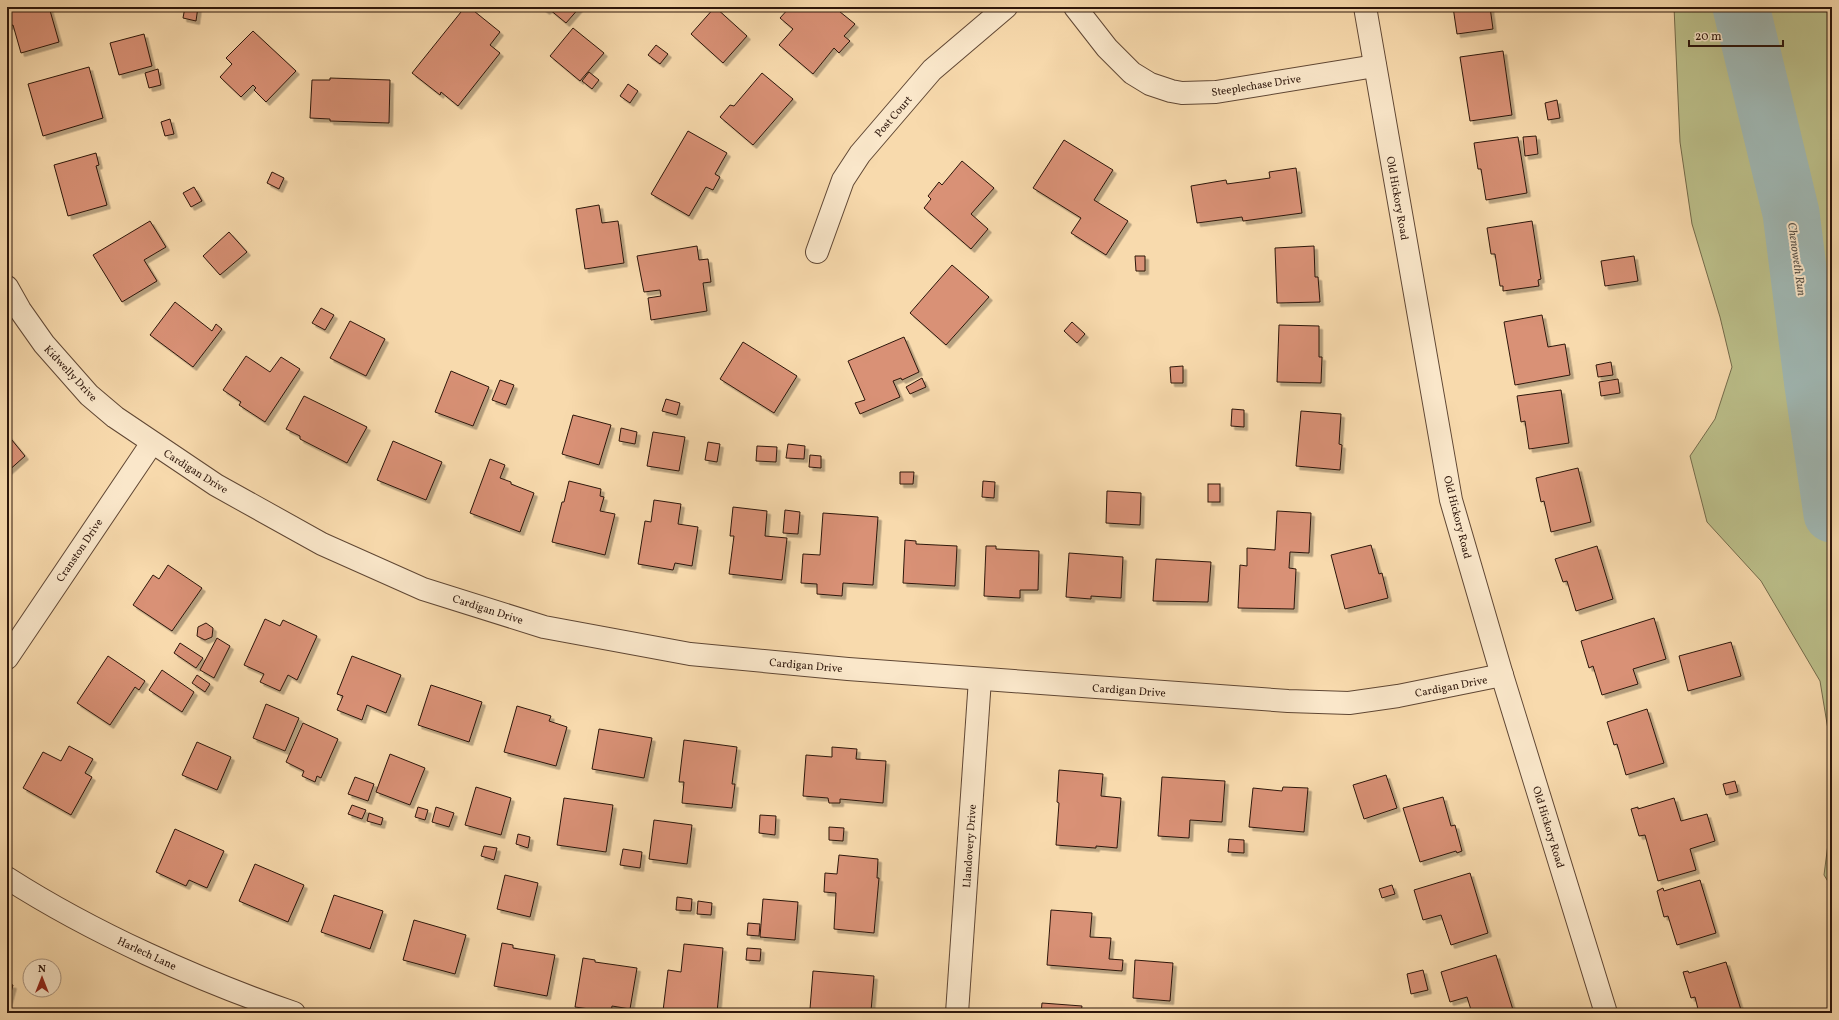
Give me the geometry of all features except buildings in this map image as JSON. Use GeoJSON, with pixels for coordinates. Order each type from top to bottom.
{"type":"FeatureCollection","features":[{"type":"Feature","properties":{"kind":"street","name":"Post Court"},"geometry":{"type":"LineString","coordinates":[[817,252],[843,180],[860,154],[932,70],[1006,7]]}},
{"type":"Feature","properties":{"kind":"street","name":"Steeplechase Drive"},"geometry":{"type":"LineString","coordinates":[[1075,7],[1107,48],[1132,72],[1150,84],[1170,91],[1182,93],[1216,92],[1375,66]]}},
{"type":"Feature","properties":{"kind":"street","name":"Old Hickory Road"},"geometry":{"type":"LineString","coordinates":[[1365,7],[1451,500],[1502,675],[1606,1013]]}},
{"type":"Feature","properties":{"kind":"street","name":"Kidwelly Drive"},"geometry":{"type":"LineString","coordinates":[[7,287],[20,310],[44,344],[90,395],[116,417],[152,443]]}},
{"type":"Feature","properties":{"kind":"street","name":"Cardigan Drive"},"geometry":{"type":"LineString","coordinates":[[152,443],[216,485],[322,544],[423,588],[544,627],[690,654],[848,669],[980,679],[1288,701],[1349,703],[1398,696],[1502,675]]}},
{"type":"Feature","properties":{"kind":"street","name":"Cranston Drive"},"geometry":{"type":"LineString","coordinates":[[7,658],[152,443]]}},
{"type":"Feature","properties":{"kind":"street","name":"Llandovery Drive"},"geometry":{"type":"LineString","coordinates":[[957,1013],[980,679]]}},
{"type":"Feature","properties":{"kind":"street","name":"Harlech Lane"},"geometry":{"type":"LineString","coordinates":[[7,878],[78,919],[161,961],[294,1013]]}},
{"type":"Feature","properties":{"kind":"green space"},"geometry":{"type":"Polygon","coordinates":[[[1674,7],[1832,7],[1832,754],[1820,681],[1761,581],[1707,522],[1690,456],[1715,419],[1732,367],[1720,317],[1692,224],[1680,142],[1674,7]]]}},
{"type":"Feature","properties":{"kind":"green space"},"geometry":{"type":"Polygon","coordinates":[[[1832,813],[1832,888],[1824,875],[1832,813]]]}},
{"type":"Feature","properties":{"kind":"waterway","name":"Chenoweth Run"},"geometry":{"type":"LineString","coordinates":[[1741,7],[1791,213],[1813,386],[1832,514]]}}]}
